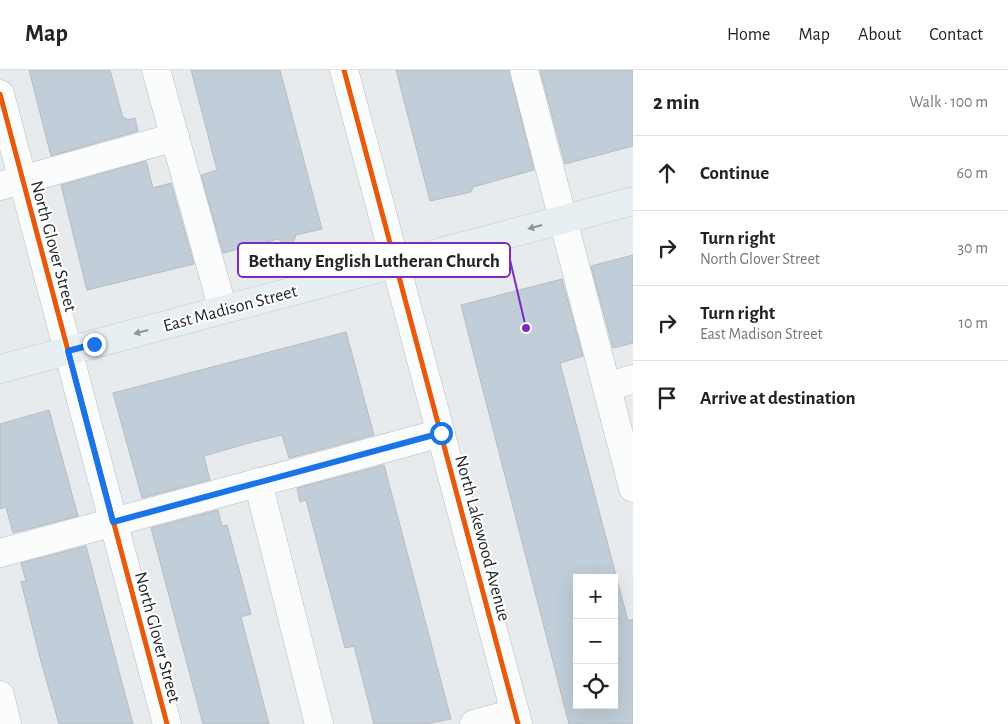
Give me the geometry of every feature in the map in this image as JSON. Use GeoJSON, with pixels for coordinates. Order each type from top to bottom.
{"type":"FeatureCollection","features":[{"type":"Feature","properties":{"kind":"main road","name":"East Madison Street"},"geometry":{"type":"LineString","coordinates":[[0,369],[633,201]]}},
{"type":"Feature","properties":{"kind":"street"},"geometry":{"type":"LineString","coordinates":[[156,70],[223,310]]}},
{"type":"Feature","properties":{"kind":"street","name":"North Lakewood Avenue"},"geometry":{"type":"LineString","coordinates":[[344,70],[516,719]]}},
{"type":"Feature","properties":{"kind":"street"},"geometry":{"type":"LineString","coordinates":[[524,70],[633,488]]}},
{"type":"Feature","properties":{"kind":"street","name":"North Glover Street"},"geometry":{"type":"LineString","coordinates":[[0,94],[11,183],[68,351],[167,724]]}},
{"type":"Feature","properties":{"kind":"street"},"geometry":{"type":"LineString","coordinates":[[11,183],[174,137]]}},
{"type":"Feature","properties":{"kind":"street"},"geometry":{"type":"LineString","coordinates":[[607,386],[633,379]]}},
{"type":"Feature","properties":{"kind":"street"},"geometry":{"type":"LineString","coordinates":[[0,553],[441,433]]}},
{"type":"Feature","properties":{"kind":"street"},"geometry":{"type":"LineString","coordinates":[[258,482],[318,724]]}},
{"type":"Feature","properties":{"kind":"street"},"geometry":{"type":"LineString","coordinates":[[0,695],[7,724]]}},
{"type":"Feature","properties":{"kind":"street"},"geometry":{"type":"LineString","coordinates":[[474,724],[516,719]]}},
{"type":"Feature","properties":{"kind":"building"},"geometry":{"type":"Polygon","coordinates":[[[29,70],[110,70],[123,118],[127,120],[135,118],[138,131],[51,156],[29,70]]]}},
{"type":"Feature","properties":{"kind":"building"},"geometry":{"type":"Polygon","coordinates":[[[191,70],[280,70],[322,229],[296,235],[291,249],[278,239],[223,253],[201,175],[217,170],[191,70]]]}},
{"type":"Feature","properties":{"kind":"building"},"geometry":{"type":"Polygon","coordinates":[[[396,70],[509,70],[534,170],[473,187],[471,192],[430,201],[396,70]]]}},
{"type":"Feature","properties":{"kind":"building"},"geometry":{"type":"Polygon","coordinates":[[[540,70],[633,70],[633,146],[565,164],[540,70]]]}},
{"type":"Feature","properties":{"kind":"building"},"geometry":{"type":"Polygon","coordinates":[[[146,161],[153,188],[171,183],[194,264],[87,290],[61,185],[146,161]]]}},
{"type":"Feature","properties":{"kind":"building"},"geometry":{"type":"Polygon","coordinates":[[[633,255],[633,343],[613,348],[591,266],[633,255]]]}},
{"type":"Feature","properties":{"kind":"building"},"geometry":{"type":"Polygon","coordinates":[[[562,279],[583,356],[560,363],[616,574],[573,574],[573,709],[618,709],[618,583],[628,621],[633,619],[633,724],[569,724],[461,305],[562,279]]]}},
{"type":"Feature","properties":{"kind":"building"},"geometry":{"type":"Polygon","coordinates":[[[346,332],[374,435],[289,458],[282,435],[249,443],[204,456],[210,480],[142,498],[113,393],[346,332]]]}},
{"type":"Feature","properties":{"kind":"building"},"geometry":{"type":"Polygon","coordinates":[[[49,410],[78,516],[13,533],[6,507],[0,509],[0,424],[49,410]]]}},
{"type":"Feature","properties":{"kind":"building"},"geometry":{"type":"Polygon","coordinates":[[[384,465],[451,719],[426,724],[374,724],[354,646],[345,648],[306,500],[300,502],[297,488],[384,465]]]}},
{"type":"Feature","properties":{"kind":"building"},"geometry":{"type":"Polygon","coordinates":[[[218,510],[222,526],[227,525],[251,614],[241,617],[269,724],[203,724],[151,528],[218,510]]]}},
{"type":"Feature","properties":{"kind":"building"},"geometry":{"type":"Polygon","coordinates":[[[86,546],[133,724],[59,724],[40,658],[21,582],[26,581],[21,563],[86,546]]]}},
{"type":"Feature","properties":{"kind":"cycle path"},"geometry":{"type":"LineString","coordinates":[[344,70],[518,724]]}},
{"type":"Feature","properties":{"kind":"cycle path"},"geometry":{"type":"LineString","coordinates":[[0,94],[167,724]]}},
{"type":"Feature","properties":{"kind":"place","name":"Bethany English Lutheran Church"},"geometry":{"type":"Point","coordinates":[526,328]}},
{"type":"Feature","properties":{"kind":"route"},"geometry":{"type":"LineString","coordinates":[[94,344],[68,351],[113,522],[441,433]]}}]}
